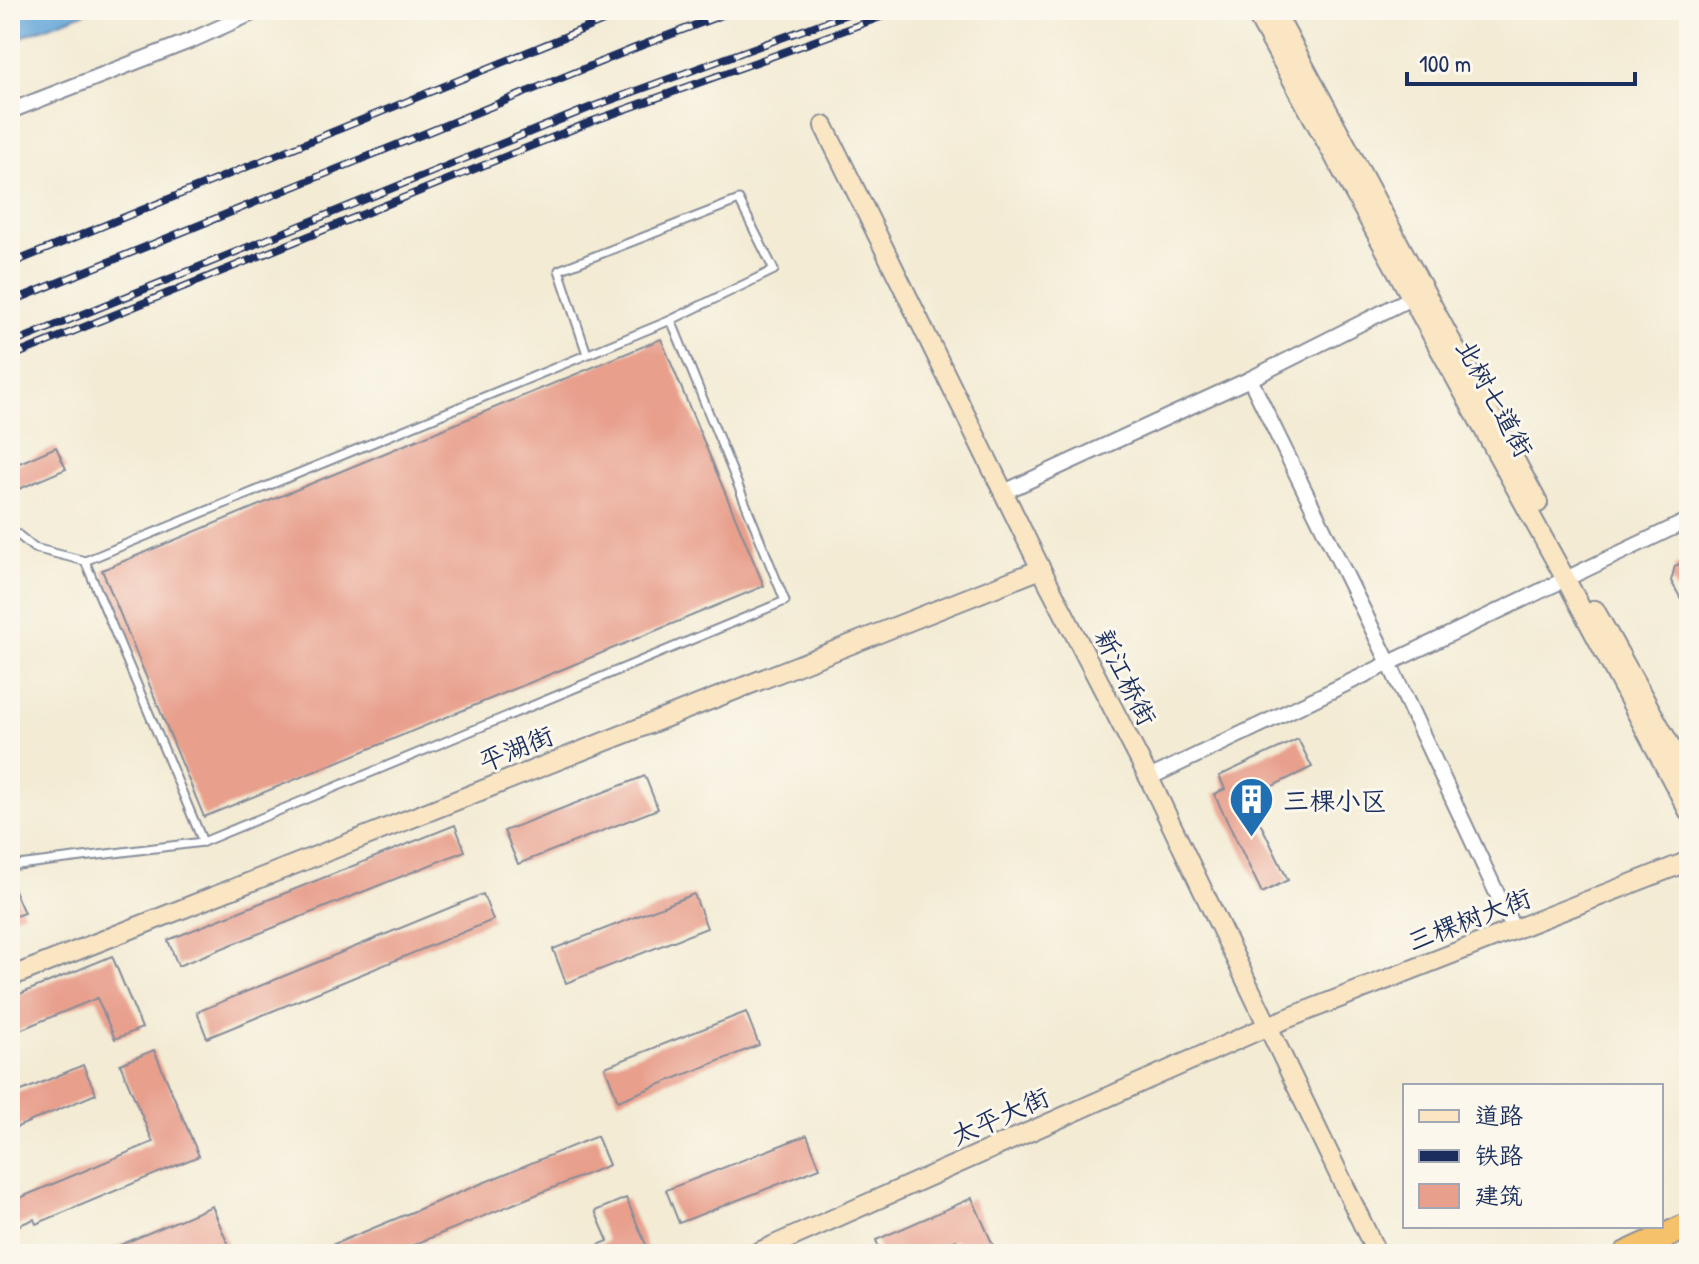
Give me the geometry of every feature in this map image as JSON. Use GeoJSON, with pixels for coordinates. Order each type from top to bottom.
{"type":"FeatureCollection","features":[{"type":"Feature","properties":{"kind":"highway"},"geometry":{"type":"LineString","coordinates":[[1626,1254],[1689,1225]]}},
{"type":"Feature","properties":{"kind":"street"},"geometry":{"type":"LineString","coordinates":[[10,111],[192,40],[259,10]]}},
{"type":"Feature","properties":{"kind":"street","name":"北树七道街"},"geometry":{"type":"LineString","coordinates":[[1254,10],[1411,298],[1689,779]]}},
{"type":"Feature","properties":{"kind":"street","name":"北树七道街"},"geometry":{"type":"LineString","coordinates":[[1274,10],[1570,576],[1689,812]]}},
{"type":"Feature","properties":{"kind":"street","name":"新江桥街"},"geometry":{"type":"LineString","coordinates":[[824,126],[1041,569],[1149,778],[1377,1254]]}},
{"type":"Feature","properties":{"kind":"street"},"geometry":{"type":"LineString","coordinates":[[1004,492],[1250,379],[1411,298]]}},
{"type":"Feature","properties":{"kind":"street"},"geometry":{"type":"LineString","coordinates":[[1250,379],[1389,663],[1514,930]]}},
{"type":"Feature","properties":{"kind":"street"},"geometry":{"type":"LineString","coordinates":[[1149,778],[1689,520]]}},
{"type":"Feature","properties":{"kind":"street","name":"平湖街"},"geometry":{"type":"LineString","coordinates":[[10,977],[1041,569]]}},
{"type":"Feature","properties":{"kind":"street","name":"三棵树大街"},"geometry":{"type":"LineString","coordinates":[[1268,1026],[1689,861]]}},
{"type":"Feature","properties":{"kind":"street","name":"太平大街"},"geometry":{"type":"LineString","coordinates":[[754,1254],[1268,1026]]}},
{"type":"Feature","properties":{"kind":"lane"},"geometry":{"type":"LineString","coordinates":[[10,528],[34,548],[85,561],[671,320],[774,270],[739,200],[559,270],[587,354]]}},
{"type":"Feature","properties":{"kind":"lane"},"geometry":{"type":"LineString","coordinates":[[10,866],[203,842],[785,601],[671,320]]}},
{"type":"Feature","properties":{"kind":"lane"},"geometry":{"type":"LineString","coordinates":[[85,561],[203,842]]}},
{"type":"Feature","properties":{"kind":"water"},"geometry":{"type":"Polygon","coordinates":[[[10,10],[92,10],[10,41],[10,10]]]}},
{"type":"Feature","properties":{"kind":"building"},"geometry":{"type":"Polygon","coordinates":[[[661,339],[764,586],[204,817],[102,570],[661,339]]]}},
{"type":"Feature","properties":{"kind":"building"},"geometry":{"type":"Polygon","coordinates":[[[56,447],[66,469],[17,490],[10,467],[56,447]]]}},
{"type":"Feature","properties":{"kind":"building"},"geometry":{"type":"Polygon","coordinates":[[[1689,560],[1689,613],[1671,581],[1675,566],[1689,560]]]}},
{"type":"Feature","properties":{"kind":"building","name":"三棵小区"},"geometry":{"type":"Polygon","coordinates":[[[1298,739],[1312,767],[1248,798],[1288,880],[1262,893],[1214,794],[1225,789],[1219,776],[1298,739]]]}},
{"type":"Feature","properties":{"kind":"building"},"geometry":{"type":"Polygon","coordinates":[[[645,776],[658,809],[518,864],[504,831],[645,776]]]}},
{"type":"Feature","properties":{"kind":"building"},"geometry":{"type":"Polygon","coordinates":[[[455,825],[465,851],[178,966],[168,940],[455,825]]]}},
{"type":"Feature","properties":{"kind":"building"},"geometry":{"type":"Polygon","coordinates":[[[10,881],[24,913],[10,918],[10,881]]]}},
{"type":"Feature","properties":{"kind":"building"},"geometry":{"type":"Polygon","coordinates":[[[483,894],[493,920],[207,1038],[197,1012],[483,894]]]}},
{"type":"Feature","properties":{"kind":"building"},"geometry":{"type":"Polygon","coordinates":[[[694,894],[707,928],[566,983],[553,949],[694,894]]]}},
{"type":"Feature","properties":{"kind":"building"},"geometry":{"type":"Polygon","coordinates":[[[112,956],[142,1028],[115,1039],[97,998],[10,1034],[10,998],[112,956]]]}},
{"type":"Feature","properties":{"kind":"building"},"geometry":{"type":"Polygon","coordinates":[[[746,1012],[759,1045],[618,1101],[605,1067],[746,1012]]]}},
{"type":"Feature","properties":{"kind":"building"},"geometry":{"type":"Polygon","coordinates":[[[154,1050],[199,1156],[36,1224],[34,1219],[10,1229],[10,1202],[153,1142],[120,1064],[154,1050]]]}},
{"type":"Feature","properties":{"kind":"building"},"geometry":{"type":"Polygon","coordinates":[[[83,1065],[96,1094],[10,1130],[10,1096],[83,1065]]]}},
{"type":"Feature","properties":{"kind":"building"},"geometry":{"type":"Polygon","coordinates":[[[807,1135],[820,1168],[679,1223],[666,1190],[807,1135]]]}},
{"type":"Feature","properties":{"kind":"building"},"geometry":{"type":"Polygon","coordinates":[[[597,1136],[609,1165],[391,1254],[310,1254],[597,1136]]]}},
{"type":"Feature","properties":{"kind":"building"},"geometry":{"type":"Polygon","coordinates":[[[626,1198],[650,1254],[577,1254],[608,1241],[595,1211],[626,1198]]]}},
{"type":"Feature","properties":{"kind":"building"},"geometry":{"type":"Polygon","coordinates":[[[972,1198],[997,1254],[962,1254],[956,1240],[925,1254],[881,1254],[876,1240],[972,1198]]]}},
{"type":"Feature","properties":{"kind":"building"},"geometry":{"type":"Polygon","coordinates":[[[212,1206],[232,1254],[196,1254],[194,1248],[178,1254],[99,1254],[212,1206]]]}},
{"type":"Feature","properties":{"kind":"railway"},"geometry":{"type":"LineString","coordinates":[[10,264],[630,10]]}},
{"type":"Feature","properties":{"kind":"railway"},"geometry":{"type":"LineString","coordinates":[[10,302],[735,10]]}},
{"type":"Feature","properties":{"kind":"railway"},"geometry":{"type":"LineString","coordinates":[[10,344],[589,108],[858,10]]}},
{"type":"Feature","properties":{"kind":"railway"},"geometry":{"type":"LineString","coordinates":[[10,357],[593,121],[900,10]]}},
{"type":"Feature","properties":{"kind":"place","name":"三棵小区"},"geometry":{"type":"Point","coordinates":[1252,839]}}]}
